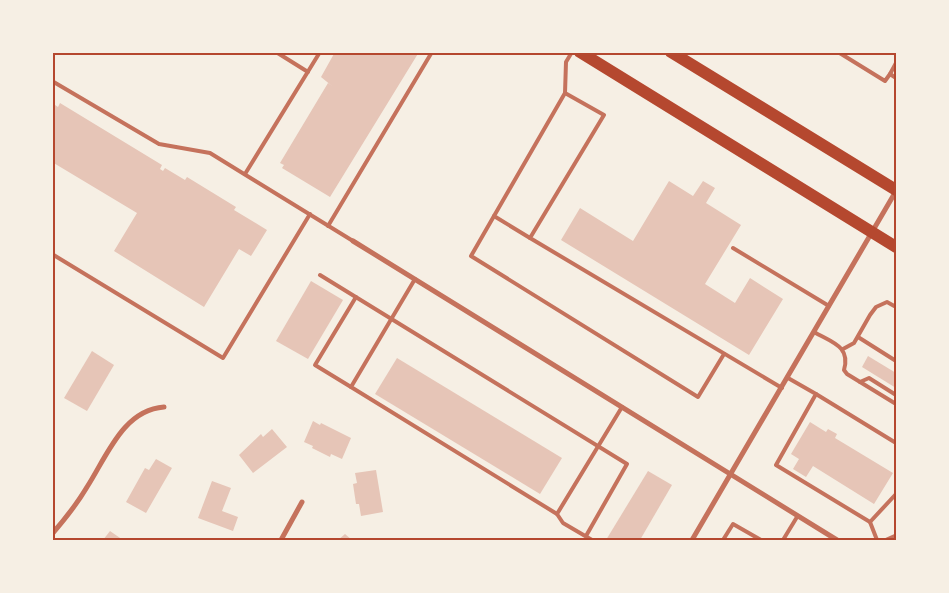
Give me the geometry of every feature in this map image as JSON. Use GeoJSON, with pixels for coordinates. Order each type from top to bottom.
{"type":"FeatureCollection","features":[{"type":"Feature","properties":{"kind":"highway"},"geometry":{"type":"LineString","coordinates":[[580,52],[896,247]]}},
{"type":"Feature","properties":{"kind":"highway"},"geometry":{"type":"LineString","coordinates":[[672,52],[896,190]]}},
{"type":"Feature","properties":{"kind":"street"},"geometry":{"type":"LineString","coordinates":[[692,540],[896,190]]}},
{"type":"Feature","properties":{"kind":"street"},"geometry":{"type":"LineString","coordinates":[[354,241],[837,540]]}},
{"type":"Feature","properties":{"kind":"street"},"geometry":{"type":"LineString","coordinates":[[52,534],[87,488],[124,429],[150,408],[164,407]]}},
{"type":"Feature","properties":{"kind":"street"},"geometry":{"type":"LineString","coordinates":[[281,540],[302,502]]}},
{"type":"Feature","properties":{"kind":"lane"},"geometry":{"type":"LineString","coordinates":[[276,52],[308,72]]}},
{"type":"Feature","properties":{"kind":"lane"},"geometry":{"type":"LineString","coordinates":[[245,174],[320,52]]}},
{"type":"Feature","properties":{"kind":"lane"},"geometry":{"type":"LineString","coordinates":[[328,226],[432,52]]}},
{"type":"Feature","properties":{"kind":"lane"},"geometry":{"type":"LineString","coordinates":[[572,52],[566,62],[565,93],[470,256],[698,397],[724,354]]}},
{"type":"Feature","properties":{"kind":"lane"},"geometry":{"type":"LineString","coordinates":[[838,52],[885,81],[896,63]]}},
{"type":"Feature","properties":{"kind":"lane"},"geometry":{"type":"LineString","coordinates":[[890,74],[896,78]]}},
{"type":"Feature","properties":{"kind":"lane"},"geometry":{"type":"LineString","coordinates":[[52,81],[159,144],[210,153],[354,241]]}},
{"type":"Feature","properties":{"kind":"lane"},"geometry":{"type":"LineString","coordinates":[[530,238],[604,115],[565,93]]}},
{"type":"Feature","properties":{"kind":"lane"},"geometry":{"type":"LineString","coordinates":[[52,254],[222,358],[310,214]]}},
{"type":"Feature","properties":{"kind":"lane"},"geometry":{"type":"LineString","coordinates":[[494,216],[782,388]]}},
{"type":"Feature","properties":{"kind":"lane"},"geometry":{"type":"LineString","coordinates":[[733,248],[829,306]]}},
{"type":"Feature","properties":{"kind":"lane"},"geometry":{"type":"LineString","coordinates":[[320,274],[627,464],[586,536]]}},
{"type":"Feature","properties":{"kind":"lane"},"geometry":{"type":"LineString","coordinates":[[351,387],[415,279]]}},
{"type":"Feature","properties":{"kind":"lane"},"geometry":{"type":"LineString","coordinates":[[356,296],[315,365],[557,514],[563,523],[592,540]]}},
{"type":"Feature","properties":{"kind":"lane"},"geometry":{"type":"LineString","coordinates":[[843,349],[854,344],[876,308],[886,302],[896,307]]}},
{"type":"Feature","properties":{"kind":"lane"},"geometry":{"type":"LineString","coordinates":[[814,332],[843,349],[847,356],[844,370],[896,404]]}},
{"type":"Feature","properties":{"kind":"lane"},"geometry":{"type":"LineString","coordinates":[[858,337],[896,361]]}},
{"type":"Feature","properties":{"kind":"lane"},"geometry":{"type":"LineString","coordinates":[[788,378],[896,443]]}},
{"type":"Feature","properties":{"kind":"lane"},"geometry":{"type":"LineString","coordinates":[[860,382],[869,378],[896,395]]}},
{"type":"Feature","properties":{"kind":"lane"},"geometry":{"type":"LineString","coordinates":[[816,394],[776,465],[870,522],[876,540]]}},
{"type":"Feature","properties":{"kind":"lane"},"geometry":{"type":"LineString","coordinates":[[557,514],[622,406]]}},
{"type":"Feature","properties":{"kind":"lane"},"geometry":{"type":"LineString","coordinates":[[870,522],[896,494]]}},
{"type":"Feature","properties":{"kind":"lane"},"geometry":{"type":"LineString","coordinates":[[783,540],[797,517]]}},
{"type":"Feature","properties":{"kind":"lane"},"geometry":{"type":"LineString","coordinates":[[723,540],[733,524],[761,540]]}},
{"type":"Feature","properties":{"kind":"building"},"geometry":{"type":"Polygon","coordinates":[[[335,52],[419,52],[330,197],[282,168],[284,165],[280,163],[328,83],[332,86],[321,77],[335,52]]]}},
{"type":"Feature","properties":{"kind":"building"},"geometry":{"type":"Polygon","coordinates":[[[52,103],[58,107],[60,103],[162,165],[160,169],[163,171],[165,168],[185,180],[187,177],[236,207],[234,210],[267,230],[251,256],[239,249],[204,307],[114,251],[137,213],[52,162],[52,103]]]}},
{"type":"Feature","properties":{"kind":"building"},"geometry":{"type":"Polygon","coordinates":[[[669,181],[693,196],[703,181],[715,188],[706,203],[741,225],[705,284],[735,303],[750,278],[783,299],[749,355],[561,240],[580,208],[633,241],[669,181]]]}},
{"type":"Feature","properties":{"kind":"building"},"geometry":{"type":"Polygon","coordinates":[[[311,281],[343,300],[308,359],[276,341],[311,281]]]}},
{"type":"Feature","properties":{"kind":"building"},"geometry":{"type":"Polygon","coordinates":[[[92,351],[114,365],[87,411],[64,398],[92,351]]]}},
{"type":"Feature","properties":{"kind":"building"},"geometry":{"type":"Polygon","coordinates":[[[868,356],[896,373],[896,388],[862,367],[868,356]]]}},
{"type":"Feature","properties":{"kind":"building"},"geometry":{"type":"Polygon","coordinates":[[[397,358],[562,458],[540,494],[375,394],[397,358]]]}},
{"type":"Feature","properties":{"kind":"building"},"geometry":{"type":"Polygon","coordinates":[[[313,421],[351,438],[342,459],[331,454],[330,457],[304,442],[313,421]]]}},
{"type":"Feature","properties":{"kind":"building"},"geometry":{"type":"Polygon","coordinates":[[[810,422],[826,432],[828,429],[837,434],[835,438],[893,473],[874,504],[813,466],[806,477],[793,469],[799,459],[791,454],[810,422]]]}},
{"type":"Feature","properties":{"kind":"building"},"geometry":{"type":"Polygon","coordinates":[[[272,429],[287,447],[253,473],[239,455],[261,434],[263,437],[272,429]]]}},
{"type":"Feature","properties":{"kind":"building"},"geometry":{"type":"Polygon","coordinates":[[[156,459],[172,468],[146,513],[126,502],[145,468],[149,470],[156,459]]]}},
{"type":"Feature","properties":{"kind":"building"},"geometry":{"type":"Polygon","coordinates":[[[376,470],[383,512],[361,516],[359,504],[356,504],[353,484],[357,483],[355,473],[376,470]]]}},
{"type":"Feature","properties":{"kind":"building"},"geometry":{"type":"Polygon","coordinates":[[[648,471],[672,485],[640,540],[606,540],[648,471]]]}},
{"type":"Feature","properties":{"kind":"building"},"geometry":{"type":"Polygon","coordinates":[[[212,481],[231,488],[222,511],[238,517],[233,531],[198,518],[212,481]]]}},
{"type":"Feature","properties":{"kind":"building"},"geometry":{"type":"Polygon","coordinates":[[[110,531],[123,540],[103,540],[110,531]]]}},
{"type":"Feature","properties":{"kind":"building"},"geometry":{"type":"Polygon","coordinates":[[[345,534],[352,540],[338,540],[345,534]]]}}]}
